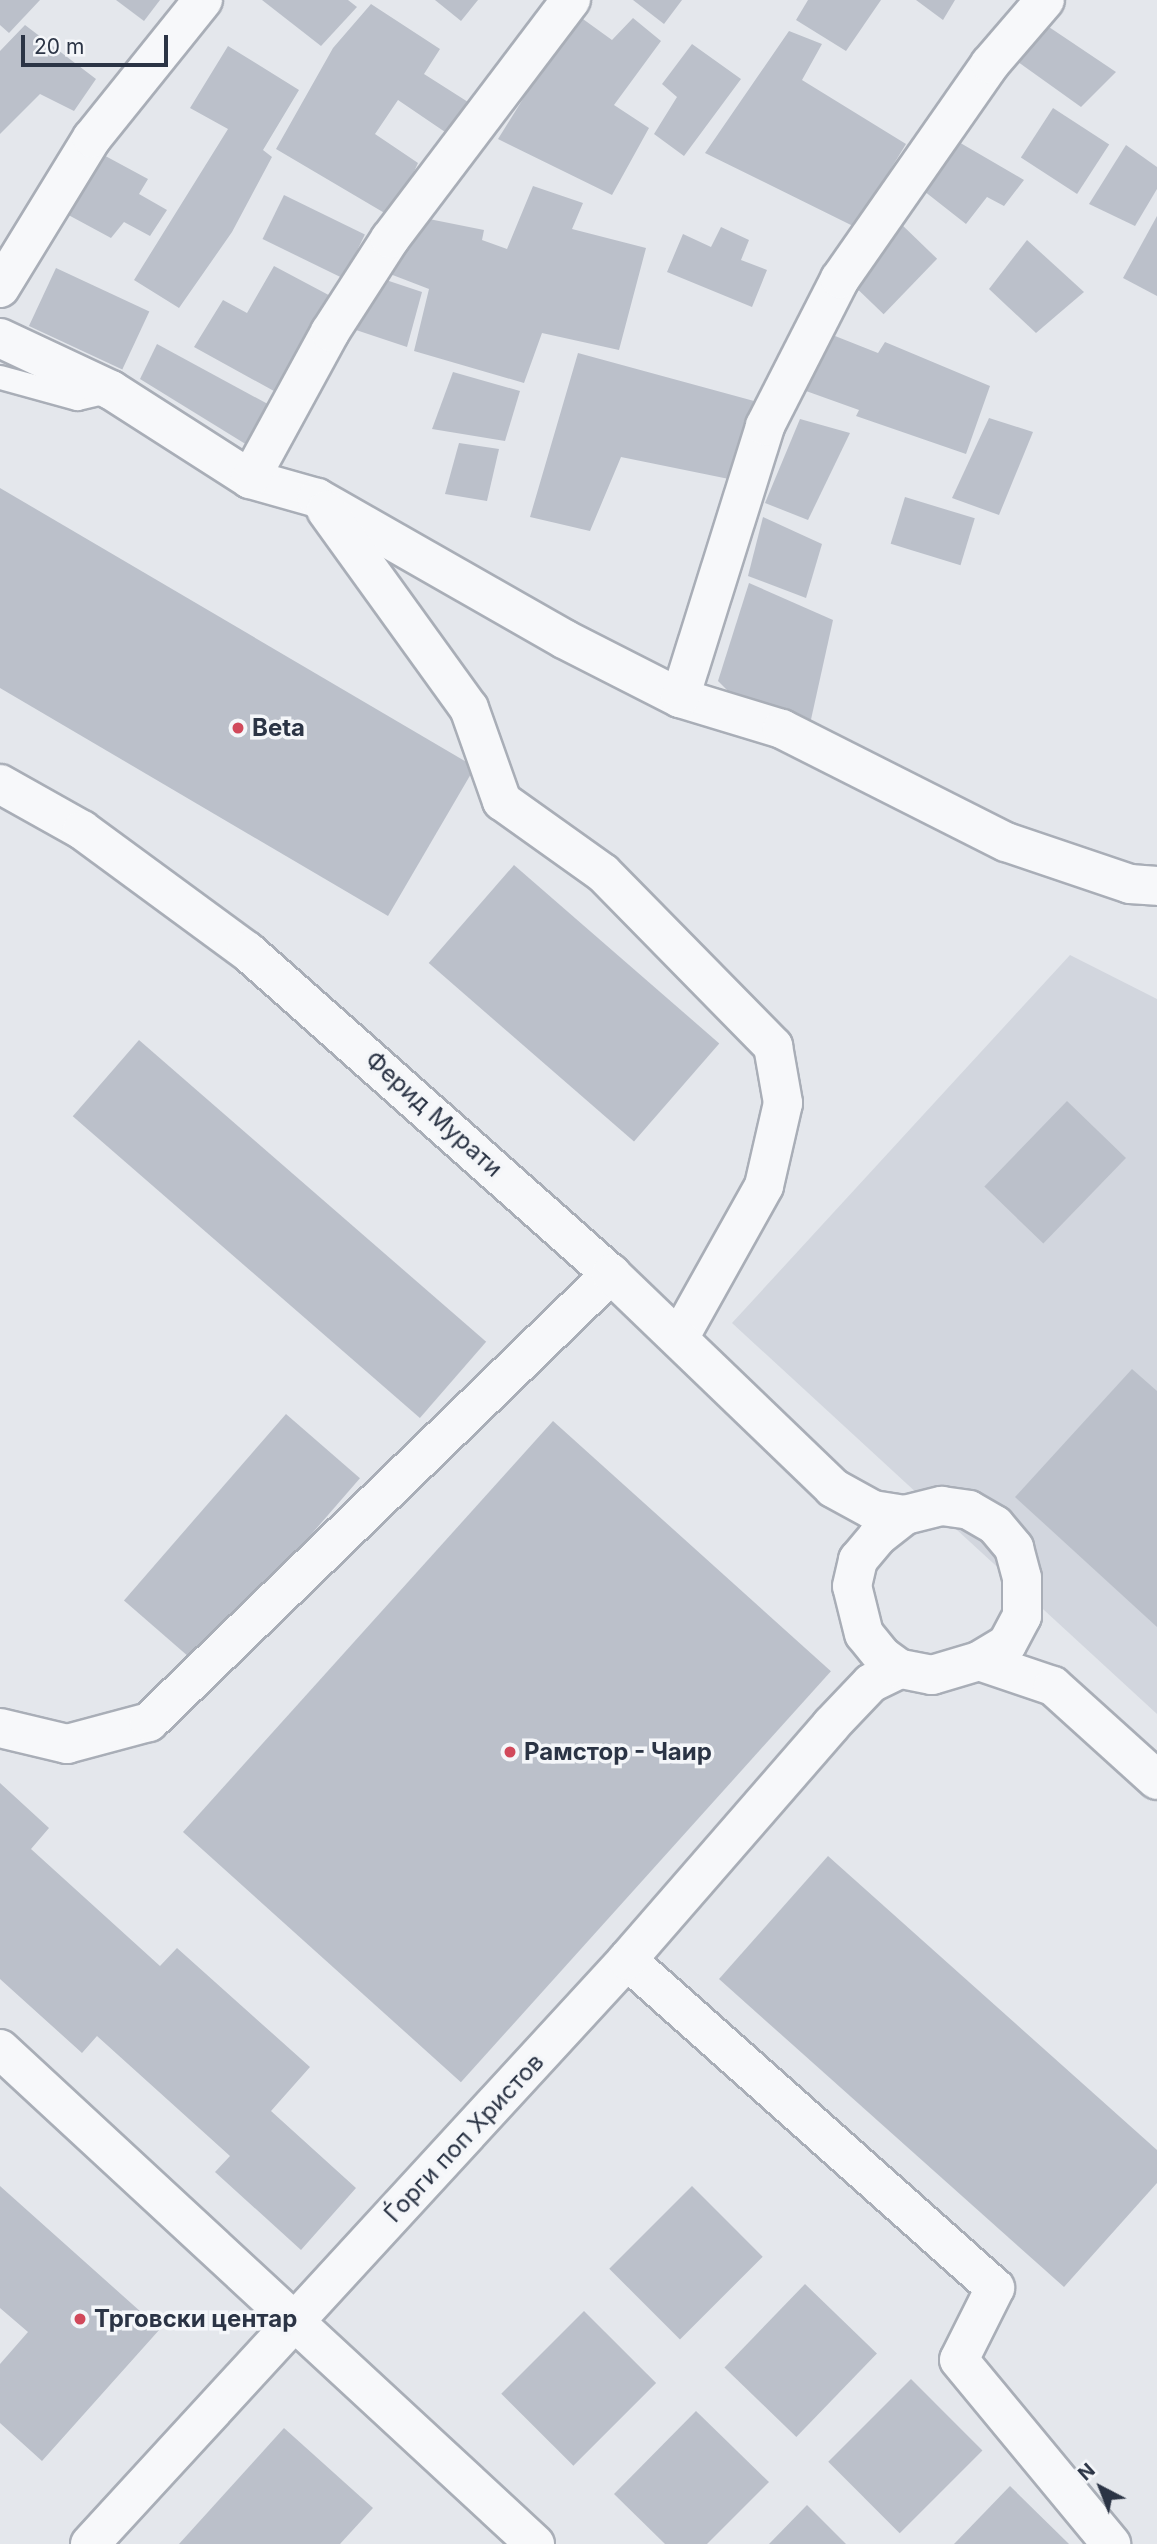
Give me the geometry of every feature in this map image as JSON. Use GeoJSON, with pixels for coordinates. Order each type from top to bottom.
{"type":"FeatureCollection","features":[{"type":"Feature","properties":{"kind":"street"},"geometry":{"type":"LineString","coordinates":[[0,288],[92,138],[203,0]]}},
{"type":"Feature","properties":{"kind":"street"},"geometry":{"type":"LineString","coordinates":[[250,479],[330,332],[390,239],[571,0]]}},
{"type":"Feature","properties":{"kind":"street"},"geometry":{"type":"LineString","coordinates":[[680,698],[765,426],[840,279],[990,64],[1045,0]]}},
{"type":"Feature","properties":{"kind":"street"},"geometry":{"type":"LineString","coordinates":[[0,338],[111,390],[250,479],[317,498],[564,639],[680,698],[782,729],[1006,842],[1130,884],[1157,886]]}},
{"type":"Feature","properties":{"kind":"street"},"geometry":{"type":"LineString","coordinates":[[317,498],[469,708],[502,801],[603,873],[773,1046],[783,1103],[764,1186],[679,1338]]}},
{"type":"Feature","properties":{"kind":"street","name":"Ферид Мурати"},"geometry":{"type":"LineString","coordinates":[[0,784],[82,830],[247,951],[611,1274],[833,1488],[873,1510],[905,1515]]}},
{"type":"Feature","properties":{"kind":"street"},"geometry":{"type":"LineString","coordinates":[[0,1728],[67,1744],[149,1722],[611,1274]]}},
{"type":"Feature","properties":{"kind":"street","name":"Ферид Мурати"},"geometry":{"type":"LineString","coordinates":[[833,1488],[856,1532],[858,1560]]}},
{"type":"Feature","properties":{"kind":"street"},"geometry":{"type":"LineString","coordinates":[[1022,1616],[1007,1644],[979,1661],[932,1675],[900,1669],[864,1634],[852,1586],[858,1560],[905,1515],[942,1506],[969,1510],[995,1525],[1014,1548],[1022,1578],[1022,1616],[1053,1686]]}},
{"type":"Feature","properties":{"kind":"street","name":"Ѓорги поп Христов"},"geometry":{"type":"LineString","coordinates":[[831,1725],[853,1676],[864,1634]]}},
{"type":"Feature","properties":{"kind":"street"},"geometry":{"type":"LineString","coordinates":[[979,1661],[1053,1686],[1157,1780]]}},
{"type":"Feature","properties":{"kind":"street","name":"Ѓорги поп Христов"},"geometry":{"type":"LineString","coordinates":[[90,2544],[627,1960],[831,1725],[871,1684],[900,1669]]}},
{"type":"Feature","properties":{"kind":"street"},"geometry":{"type":"LineString","coordinates":[[627,1960],[995,2288],[958,2360],[1111,2544]]}},
{"type":"Feature","properties":{"kind":"street"},"geometry":{"type":"LineString","coordinates":[[0,2049],[535,2544]]}},
{"type":"Feature","properties":{"kind":"lane"},"geometry":{"type":"LineString","coordinates":[[0,377],[77,398],[111,390]]}},
{"type":"Feature","properties":{"kind":"shaded area"},"geometry":{"type":"Polygon","coordinates":[[[1070,955],[1157,999],[1157,1714],[732,1323],[1070,955]]]}},
{"type":"Feature","properties":{"kind":"building"},"geometry":{"type":"Polygon","coordinates":[[[0,0],[40,0],[9,33],[0,25],[0,0]]]}},
{"type":"Feature","properties":{"kind":"building"},"geometry":{"type":"Polygon","coordinates":[[[116,0],[160,0],[144,21],[116,0]]]}},
{"type":"Feature","properties":{"kind":"building"},"geometry":{"type":"Polygon","coordinates":[[[262,0],[348,0],[357,7],[321,46],[262,0]]]}},
{"type":"Feature","properties":{"kind":"building"},"geometry":{"type":"Polygon","coordinates":[[[435,0],[478,0],[461,21],[435,0]]]}},
{"type":"Feature","properties":{"kind":"building"},"geometry":{"type":"Polygon","coordinates":[[[633,0],[682,0],[664,24],[633,0]]]}},
{"type":"Feature","properties":{"kind":"building"},"geometry":{"type":"Polygon","coordinates":[[[808,0],[881,0],[846,51],[796,20],[808,0]]]}},
{"type":"Feature","properties":{"kind":"building"},"geometry":{"type":"Polygon","coordinates":[[[916,0],[955,0],[943,20],[916,0]]]}},
{"type":"Feature","properties":{"kind":"building"},"geometry":{"type":"Polygon","coordinates":[[[371,4],[440,49],[424,74],[468,102],[448,134],[398,100],[375,134],[418,163],[393,218],[276,149],[333,48],[371,4]]]}},
{"type":"Feature","properties":{"kind":"building"},"geometry":{"type":"Polygon","coordinates":[[[576,14],[612,40],[633,18],[661,41],[614,105],[649,128],[612,195],[498,139],[576,14]]]}},
{"type":"Feature","properties":{"kind":"building"},"geometry":{"type":"Polygon","coordinates":[[[1043,23],[1116,72],[1081,107],[1014,59],[1043,23]]]}},
{"type":"Feature","properties":{"kind":"building"},"geometry":{"type":"Polygon","coordinates":[[[25,25],[96,79],[74,111],[40,94],[0,134],[0,51],[25,25]]]}},
{"type":"Feature","properties":{"kind":"building"},"geometry":{"type":"Polygon","coordinates":[[[789,31],[822,44],[802,80],[906,144],[855,227],[705,153],[789,31]]]}},
{"type":"Feature","properties":{"kind":"building"},"geometry":{"type":"Polygon","coordinates":[[[692,44],[741,79],[684,156],[654,134],[677,97],[662,84],[692,44]]]}},
{"type":"Feature","properties":{"kind":"building"},"geometry":{"type":"Polygon","coordinates":[[[228,46],[299,90],[263,150],[272,157],[232,232],[179,308],[134,280],[228,129],[190,108],[228,46]]]}},
{"type":"Feature","properties":{"kind":"building"},"geometry":{"type":"Polygon","coordinates":[[[1053,108],[1109,144],[1077,194],[1021,157],[1053,108]]]}},
{"type":"Feature","properties":{"kind":"building"},"geometry":{"type":"Polygon","coordinates":[[[957,141],[1024,180],[1004,206],[987,197],[966,224],[924,191],[957,141]]]}},
{"type":"Feature","properties":{"kind":"building"},"geometry":{"type":"Polygon","coordinates":[[[1126,145],[1157,167],[1157,189],[1135,226],[1089,204],[1126,145]]]}},
{"type":"Feature","properties":{"kind":"building"},"geometry":{"type":"Polygon","coordinates":[[[98,152],[148,179],[139,194],[167,210],[150,236],[124,222],[111,238],[61,211],[98,152]]]}},
{"type":"Feature","properties":{"kind":"building"},"geometry":{"type":"Polygon","coordinates":[[[533,186],[583,203],[572,229],[646,248],[619,350],[542,333],[524,383],[414,351],[429,289],[390,274],[419,217],[484,230],[482,240],[507,249],[533,186]]]}},
{"type":"Feature","properties":{"kind":"building"},"geometry":{"type":"Polygon","coordinates":[[[284,195],[365,234],[343,278],[263,239],[284,195]]]}},
{"type":"Feature","properties":{"kind":"building"},"geometry":{"type":"Polygon","coordinates":[[[1157,216],[1157,296],[1123,278],[1157,216]]]}},
{"type":"Feature","properties":{"kind":"building"},"geometry":{"type":"Polygon","coordinates":[[[899,222],[937,259],[884,314],[846,277],[899,222]]]}},
{"type":"Feature","properties":{"kind":"building"},"geometry":{"type":"Polygon","coordinates":[[[721,227],[749,240],[741,260],[767,270],[752,307],[667,272],[683,234],[711,247],[721,227]]]}},
{"type":"Feature","properties":{"kind":"building"},"geometry":{"type":"Polygon","coordinates":[[[1027,240],[1084,292],[1036,333],[989,289],[1027,240]]]}},
{"type":"Feature","properties":{"kind":"building"},"geometry":{"type":"Polygon","coordinates":[[[274,266],[338,300],[283,396],[194,347],[223,300],[247,313],[274,266]]]}},
{"type":"Feature","properties":{"kind":"building"},"geometry":{"type":"Polygon","coordinates":[[[56,268],[149,312],[122,370],[29,326],[56,268]]]}},
{"type":"Feature","properties":{"kind":"building"},"geometry":{"type":"Polygon","coordinates":[[[380,278],[422,292],[407,347],[356,330],[380,278]]]}},
{"type":"Feature","properties":{"kind":"building"},"geometry":{"type":"Polygon","coordinates":[[[830,334],[878,353],[885,342],[990,386],[966,454],[856,416],[859,410],[806,391],[830,334]]]}},
{"type":"Feature","properties":{"kind":"building"},"geometry":{"type":"Polygon","coordinates":[[[157,344],[277,409],[252,448],[140,379],[157,344]]]}},
{"type":"Feature","properties":{"kind":"building"},"geometry":{"type":"Polygon","coordinates":[[[578,353],[754,401],[729,479],[621,457],[590,531],[530,517],[578,353]]]}},
{"type":"Feature","properties":{"kind":"building"},"geometry":{"type":"Polygon","coordinates":[[[453,372],[520,391],[505,441],[432,429],[453,372]]]}},
{"type":"Feature","properties":{"kind":"building"},"geometry":{"type":"Polygon","coordinates":[[[989,418],[1033,432],[999,515],[952,498],[989,418]]]}},
{"type":"Feature","properties":{"kind":"building"},"geometry":{"type":"Polygon","coordinates":[[[800,419],[850,433],[808,520],[765,503],[800,419]]]}},
{"type":"Feature","properties":{"kind":"building"},"geometry":{"type":"Polygon","coordinates":[[[459,443],[499,449],[487,501],[445,494],[459,443]]]}},
{"type":"Feature","properties":{"kind":"building","name":"Beta"},"geometry":{"type":"Polygon","coordinates":[[[0,488],[475,767],[388,916],[0,688],[0,488]]]}},
{"type":"Feature","properties":{"kind":"building"},"geometry":{"type":"Polygon","coordinates":[[[905,497],[975,518],[960,565],[891,544],[905,497]]]}},
{"type":"Feature","properties":{"kind":"building"},"geometry":{"type":"Polygon","coordinates":[[[763,517],[822,544],[806,598],[748,576],[763,517]]]}},
{"type":"Feature","properties":{"kind":"building"},"geometry":{"type":"Polygon","coordinates":[[[749,583],[833,620],[810,724],[736,699],[718,681],[749,583]]]}},
{"type":"Feature","properties":{"kind":"building"},"geometry":{"type":"Polygon","coordinates":[[[514,865],[719,1043],[634,1142],[429,963],[514,865]]]}},
{"type":"Feature","properties":{"kind":"building"},"geometry":{"type":"Polygon","coordinates":[[[139,1040],[486,1342],[420,1418],[73,1116],[139,1040]]]}},
{"type":"Feature","properties":{"kind":"building"},"geometry":{"type":"Polygon","coordinates":[[[1067,1101],[1126,1158],[1043,1244],[984,1187],[1067,1101]]]}},
{"type":"Feature","properties":{"kind":"building"},"geometry":{"type":"Polygon","coordinates":[[[1132,1369],[1157,1391],[1157,1627],[1015,1497],[1132,1369]]]}},
{"type":"Feature","properties":{"kind":"building"},"geometry":{"type":"Polygon","coordinates":[[[286,1414],[360,1478],[198,1665],[124,1600],[286,1414]]]}},
{"type":"Feature","properties":{"kind":"building","name":"Рамстор - Чаир"},"geometry":{"type":"Polygon","coordinates":[[[553,1421],[831,1671],[461,2082],[183,1832],[553,1421]]]}},
{"type":"Feature","properties":{"kind":"building"},"geometry":{"type":"Polygon","coordinates":[[[0,1783],[49,1828],[31,1849],[160,1966],[177,1948],[310,2067],[271,2111],[356,2188],[301,2250],[215,2172],[230,2156],[97,2036],[82,2053],[0,1979],[0,1783]]]}},
{"type":"Feature","properties":{"kind":"building"},"geometry":{"type":"Polygon","coordinates":[[[828,1856],[1157,2150],[1157,2183],[1064,2287],[719,1979],[828,1856]]]}},
{"type":"Feature","properties":{"kind":"building","name":"Трговски центар"},"geometry":{"type":"Polygon","coordinates":[[[0,2186],[160,2329],[42,2461],[0,2423],[0,2364],[28,2332],[0,2308],[0,2186]]]}},
{"type":"Feature","properties":{"kind":"building"},"geometry":{"type":"Polygon","coordinates":[[[692,2186],[763,2257],[680,2339],[609,2269],[692,2186]]]}},
{"type":"Feature","properties":{"kind":"building"},"geometry":{"type":"Polygon","coordinates":[[[805,2284],[877,2353],[796,2437],[724,2367],[805,2284]]]}},
{"type":"Feature","properties":{"kind":"building"},"geometry":{"type":"Polygon","coordinates":[[[584,2311],[656,2383],[573,2466],[501,2394],[584,2311]]]}},
{"type":"Feature","properties":{"kind":"building"},"geometry":{"type":"Polygon","coordinates":[[[911,2379],[982,2450],[900,2533],[828,2462],[911,2379]]]}},
{"type":"Feature","properties":{"kind":"building"},"geometry":{"type":"Polygon","coordinates":[[[696,2411],[769,2482],[707,2544],[665,2544],[614,2494],[696,2411]]]}},
{"type":"Feature","properties":{"kind":"building"},"geometry":{"type":"Polygon","coordinates":[[[284,2428],[373,2508],[340,2544],[179,2544],[284,2428]]]}},
{"type":"Feature","properties":{"kind":"building"},"geometry":{"type":"Polygon","coordinates":[[[1010,2486],[1069,2544],[954,2544],[1010,2486]]]}},
{"type":"Feature","properties":{"kind":"building"},"geometry":{"type":"Polygon","coordinates":[[[807,2505],[846,2544],[769,2544],[807,2505]]]}},
{"type":"Feature","properties":{"kind":"place","name":"Beta"},"geometry":{"type":"Point","coordinates":[238,728]}},
{"type":"Feature","properties":{"kind":"place","name":"Рамстор - Чаир"},"geometry":{"type":"Point","coordinates":[510,1752]}},
{"type":"Feature","properties":{"kind":"place","name":"Трговски центар"},"geometry":{"type":"Point","coordinates":[80,2319]}}]}
